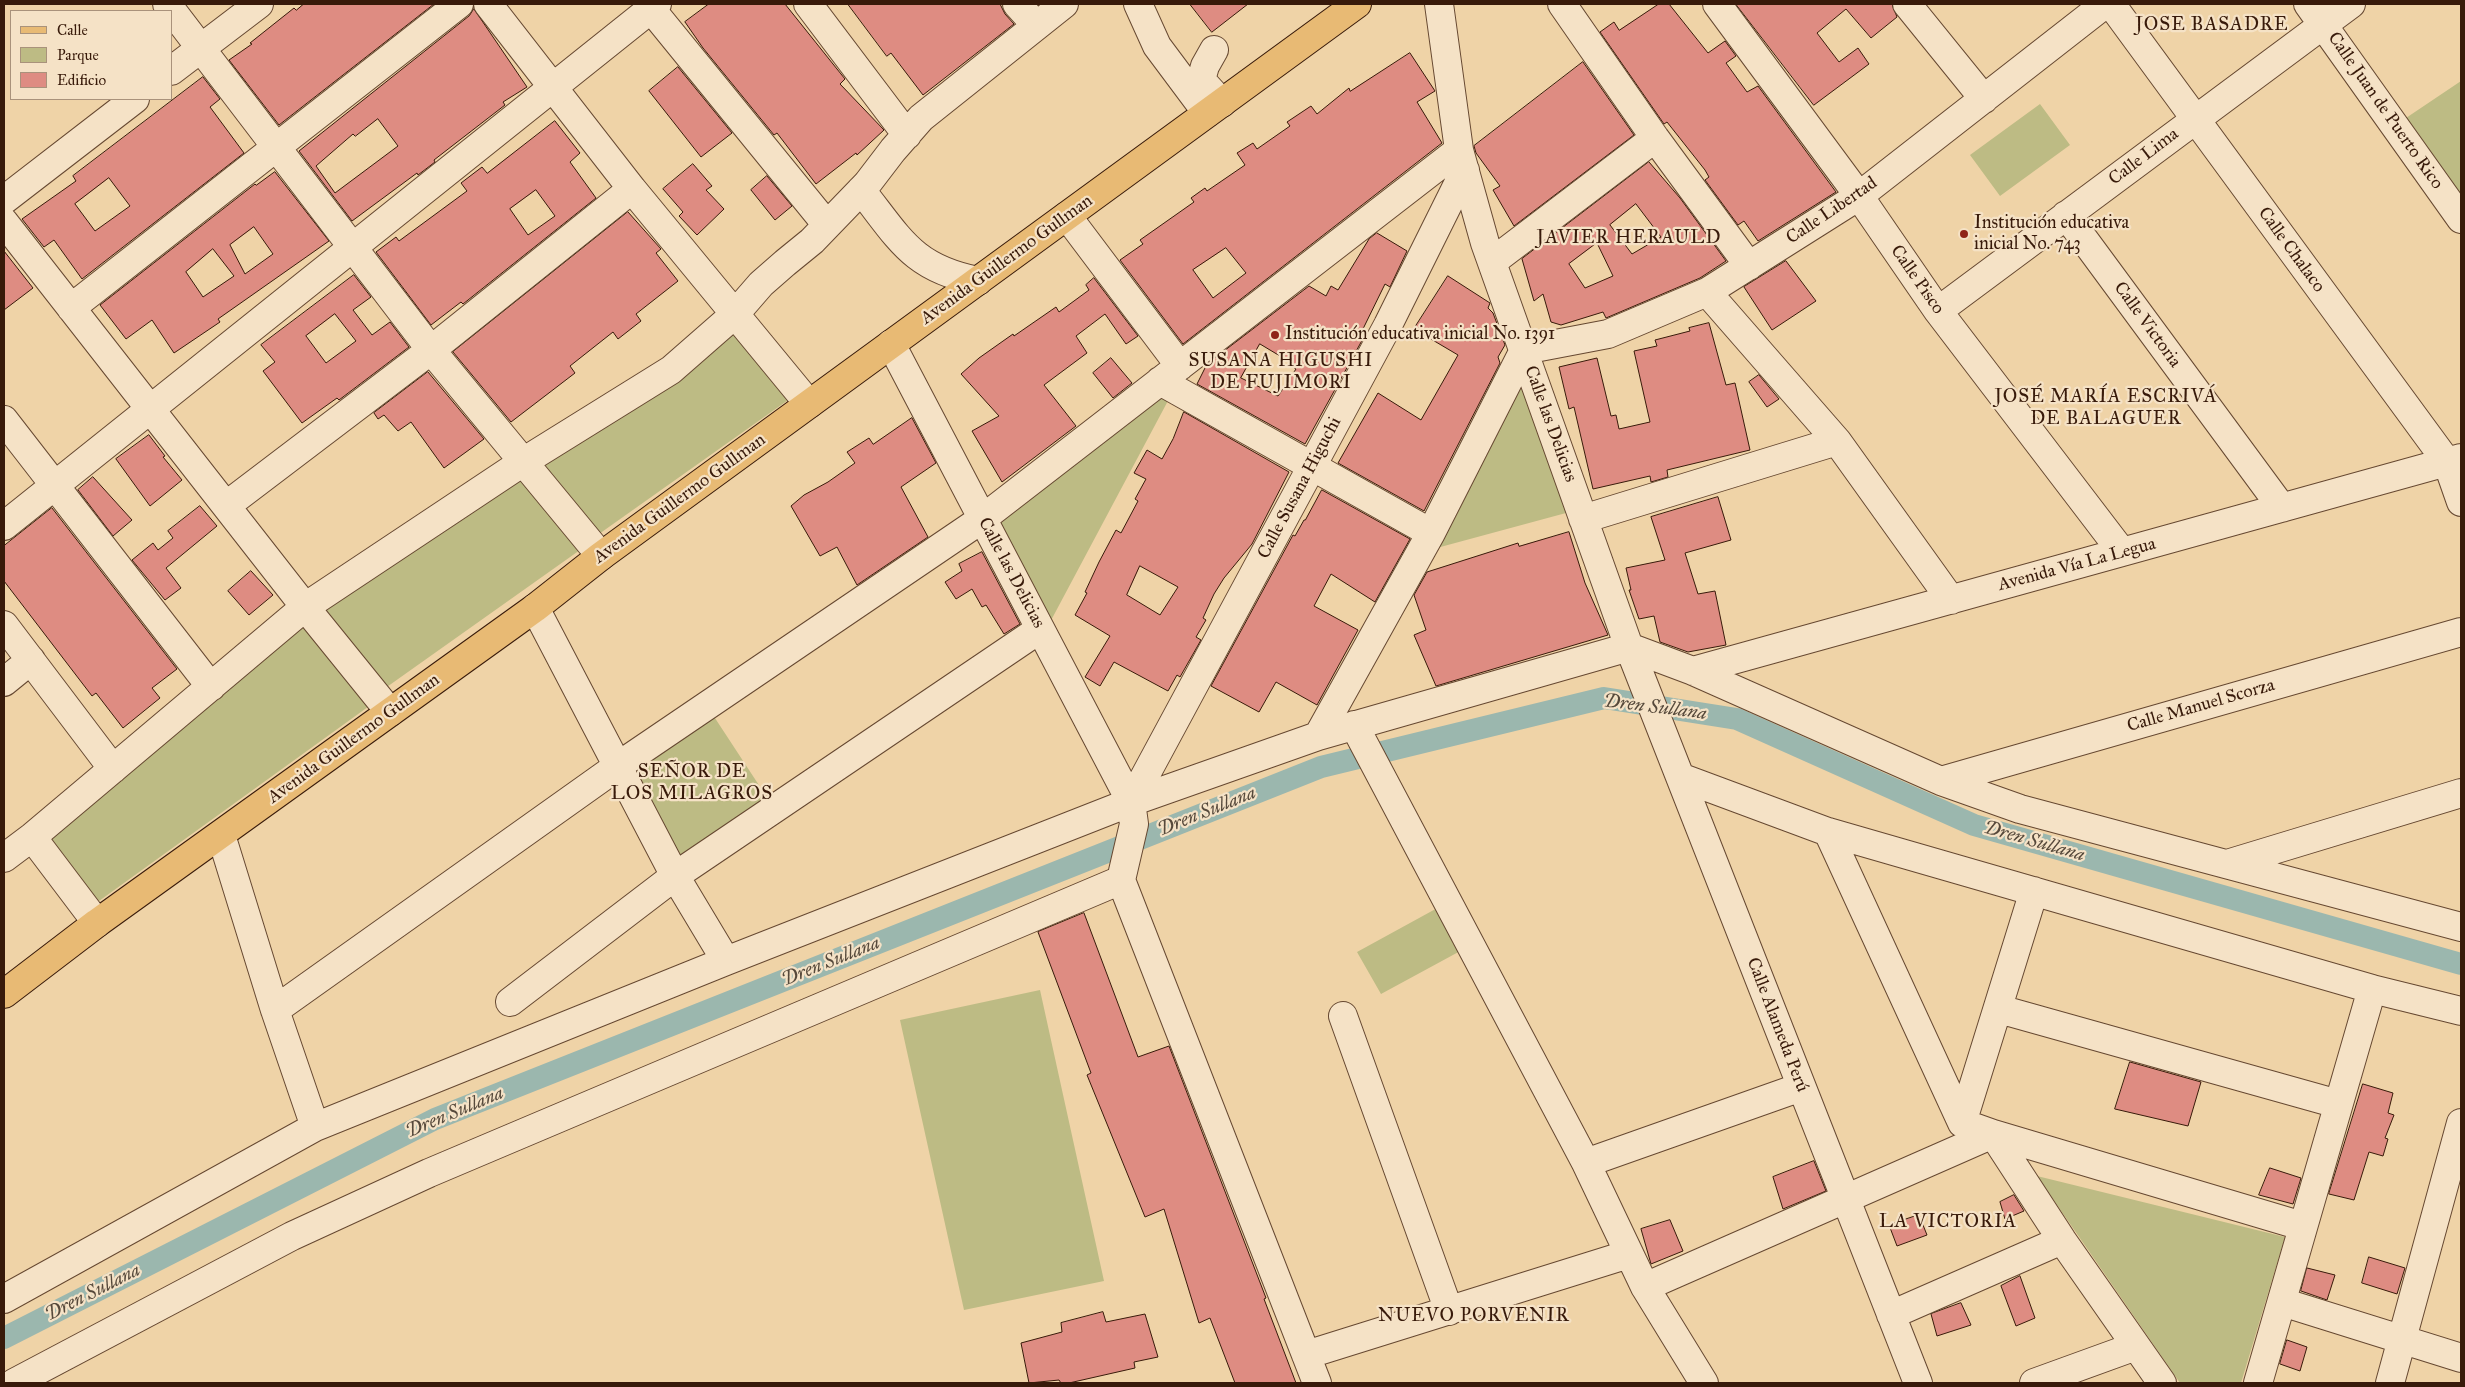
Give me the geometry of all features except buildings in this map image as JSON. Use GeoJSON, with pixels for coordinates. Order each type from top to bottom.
{"type":"FeatureCollection","features":[{"type":"Feature","properties":{"kind":"main road","name":"Avenida Guillermo Gullman"},"geometry":{"type":"LineString","coordinates":[[4,994],[97,923],[536,608],[601,556],[1357,4]]}},
{"type":"Feature","properties":{"kind":"street"},"geometry":{"type":"LineString","coordinates":[[172,70],[259,4]]}},
{"type":"Feature","properties":{"kind":"street"},"geometry":{"type":"LineString","coordinates":[[71,308],[459,4]]}},
{"type":"Feature","properties":{"kind":"street"},"geometry":{"type":"LineString","coordinates":[[488,4],[632,189],[809,404]]}},
{"type":"Feature","properties":{"kind":"street"},"geometry":{"type":"LineString","coordinates":[[808,4],[907,135]]}},
{"type":"Feature","properties":{"kind":"street"},"geometry":{"type":"LineString","coordinates":[[1017,4],[1036,26]]}},
{"type":"Feature","properties":{"kind":"street"},"geometry":{"type":"LineString","coordinates":[[4,858],[32,837],[305,608],[523,462],[671,370],[735,314],[761,284],[812,241],[862,190],[907,135],[938,104],[1064,4]]}},
{"type":"Feature","properties":{"kind":"street"},"geometry":{"type":"LineString","coordinates":[[1138,4],[1157,46],[1214,108]]}},
{"type":"Feature","properties":{"kind":"street","name":"Calle las Delicias"},"geometry":{"type":"LineString","coordinates":[[1439,4],[1462,160],[1492,262],[1633,657]]}},
{"type":"Feature","properties":{"kind":"street"},"geometry":{"type":"LineString","coordinates":[[1562,4],[1655,138],[1749,266]]}},
{"type":"Feature","properties":{"kind":"street","name":"Calle Pisco"},"geometry":{"type":"LineString","coordinates":[[1717,4],[1859,196],[1938,311],[2122,552]]}},
{"type":"Feature","properties":{"kind":"street"},"geometry":{"type":"LineString","coordinates":[[1907,4],[1984,99]]}},
{"type":"Feature","properties":{"kind":"street","name":"Calle Libertad"},"geometry":{"type":"LineString","coordinates":[[1524,350],[1608,334],[1707,292],[1859,196],[2105,4]]}},
{"type":"Feature","properties":{"kind":"street","name":"Calle Chalaco"},"geometry":{"type":"LineString","coordinates":[[2111,4],[2194,119],[2454,460],[2461,502]]}},
{"type":"Feature","properties":{"kind":"street","name":"Calle Lima"},"geometry":{"type":"LineString","coordinates":[[1938,311],[2194,119],[2316,14],[2351,4]]}},
{"type":"Feature","properties":{"kind":"street"},"geometry":{"type":"LineString","coordinates":[[4,526],[552,88],[651,5],[827,225]]}},
{"type":"Feature","properties":{"kind":"street"},"geometry":{"type":"LineString","coordinates":[[172,10],[431,350],[601,556]]}},
{"type":"Feature","properties":{"kind":"street","name":"Calle Juan de Puerto Rico"},"geometry":{"type":"LineString","coordinates":[[2316,14],[2461,220]]}},
{"type":"Feature","properties":{"kind":"street"},"geometry":{"type":"LineString","coordinates":[[1214,50],[1205,66],[1201,80],[1214,108]]}},
{"type":"Feature","properties":{"kind":"street"},"geometry":{"type":"LineString","coordinates":[[4,200],[134,100]]}},
{"type":"Feature","properties":{"kind":"street"},"geometry":{"type":"LineString","coordinates":[[1492,262],[1655,138]]}},
{"type":"Feature","properties":{"kind":"street"},"geometry":{"type":"LineString","coordinates":[[275,1010],[618,766],[982,519],[1170,373],[1462,160]]}},
{"type":"Feature","properties":{"kind":"street","name":"Calle Susana Higuchi"},"geometry":{"type":"LineString","coordinates":[[1121,878],[1132,813],[1312,466],[1388,325],[1462,160]]}},
{"type":"Feature","properties":{"kind":"street"},"geometry":{"type":"LineString","coordinates":[[227,505],[431,350],[632,189]]}},
{"type":"Feature","properties":{"kind":"street"},"geometry":{"type":"LineString","coordinates":[[862,190],[912,254],[939,271],[978,281]]}},
{"type":"Feature","properties":{"kind":"street","name":"Calle Victoria"},"geometry":{"type":"LineString","coordinates":[[2066,215],[2282,508]]}},
{"type":"Feature","properties":{"kind":"street"},"geometry":{"type":"LineString","coordinates":[[1067,216],[1170,373],[1312,466],[1431,533]]}},
{"type":"Feature","properties":{"kind":"street"},"geometry":{"type":"LineString","coordinates":[[4,222],[227,505],[305,608],[390,712]]}},
{"type":"Feature","properties":{"kind":"street"},"geometry":{"type":"LineString","coordinates":[[1707,292],[1837,440],[1951,600]]}},
{"type":"Feature","properties":{"kind":"street","name":"Calle las Delicias"},"geometry":{"type":"LineString","coordinates":[[891,344],[1040,629],[1132,813]]}},
{"type":"Feature","properties":{"kind":"street"},"geometry":{"type":"LineString","coordinates":[[1318,736],[1431,533],[1524,350]]}},
{"type":"Feature","properties":{"kind":"street"},"geometry":{"type":"LineString","coordinates":[[4,420],[211,687]]}},
{"type":"Feature","properties":{"kind":"street"},"geometry":{"type":"LineString","coordinates":[[1583,519],[1837,440]]}},
{"type":"Feature","properties":{"kind":"street","name":"Avenida Vía La Legua"},"geometry":{"type":"LineString","coordinates":[[1693,670],[2454,460]]}},
{"type":"Feature","properties":{"kind":"street"},"geometry":{"type":"LineString","coordinates":[[536,608],[675,876],[726,960]]}},
{"type":"Feature","properties":{"kind":"street"},"geometry":{"type":"LineString","coordinates":[[4,625],[113,769]]}},
{"type":"Feature","properties":{"kind":"street"},"geometry":{"type":"LineString","coordinates":[[510,1002],[675,876],[1040,629]]}},
{"type":"Feature","properties":{"kind":"street","name":"Calle Manuel Scorza"},"geometry":{"type":"LineString","coordinates":[[1941,781],[2461,632]]}},
{"type":"Feature","properties":{"kind":"street"},"geometry":{"type":"LineString","coordinates":[[4,1299],[315,1127],[726,960],[1132,813],[1318,736],[1357,730],[1633,657],[1693,670],[1941,781],[2020,809],[2461,927]]}},
{"type":"Feature","properties":{"kind":"street","name":"Calle Alameda Perú"},"geometry":{"type":"LineString","coordinates":[[1633,657],[1918,1383]]}},
{"type":"Feature","properties":{"kind":"street"},"geometry":{"type":"LineString","coordinates":[[4,682],[32,660]]}},
{"type":"Feature","properties":{"kind":"street"},"geometry":{"type":"LineString","coordinates":[[1357,730],[1586,1163],[1645,1288],[1704,1383]]}},
{"type":"Feature","properties":{"kind":"street"},"geometry":{"type":"LineString","coordinates":[[1680,777],[1828,832],[2372,989],[2461,1011]]}},
{"type":"Feature","properties":{"kind":"street"},"geometry":{"type":"LineString","coordinates":[[2227,864],[2461,793]]}},
{"type":"Feature","properties":{"kind":"street"},"geometry":{"type":"LineString","coordinates":[[1828,832],[1962,1123],[1993,1134],[2302,1226]]}},
{"type":"Feature","properties":{"kind":"street"},"geometry":{"type":"LineString","coordinates":[[221,835],[275,1010],[315,1127]]}},
{"type":"Feature","properties":{"kind":"street"},"geometry":{"type":"LineString","coordinates":[[32,837],[97,923]]}},
{"type":"Feature","properties":{"kind":"street"},"geometry":{"type":"LineString","coordinates":[[14,1383],[292,1236],[429,1173],[1121,878],[1317,1383]]}},
{"type":"Feature","properties":{"kind":"street"},"geometry":{"type":"LineString","coordinates":[[1962,1123],[1999,1009],[2034,891]]}},
{"type":"Feature","properties":{"kind":"street"},"geometry":{"type":"LineString","coordinates":[[2258,1383],[2372,989]]}},
{"type":"Feature","properties":{"kind":"street"},"geometry":{"type":"LineString","coordinates":[[1999,1009],[2338,1104]]}},
{"type":"Feature","properties":{"kind":"street"},"geometry":{"type":"LineString","coordinates":[[1343,1016],[1449,1311]]}},
{"type":"Feature","properties":{"kind":"street"},"geometry":{"type":"LineString","coordinates":[[1586,1163],[1802,1088]]}},
{"type":"Feature","properties":{"kind":"street"},"geometry":{"type":"LineString","coordinates":[[2390,1383],[2461,1123]]}},
{"type":"Feature","properties":{"kind":"street"},"geometry":{"type":"LineString","coordinates":[[1645,1288],[1993,1134]]}},
{"type":"Feature","properties":{"kind":"street"},"geometry":{"type":"LineString","coordinates":[[1993,1134],[2062,1240],[2162,1383]]}},
{"type":"Feature","properties":{"kind":"street"},"geometry":{"type":"LineString","coordinates":[[1891,1315],[2062,1240]]}},
{"type":"Feature","properties":{"kind":"street"},"geometry":{"type":"LineString","coordinates":[[1306,1355],[1629,1254]]}},
{"type":"Feature","properties":{"kind":"street"},"geometry":{"type":"LineString","coordinates":[[2282,1302],[2461,1358]]}},
{"type":"Feature","properties":{"kind":"street"},"geometry":{"type":"LineString","coordinates":[[2034,1383],[2068,1377],[2136,1346]]}},
{"type":"Feature","properties":{"kind":"green space"},"geometry":{"type":"Polygon","coordinates":[[[2461,81],[2461,202],[2403,120],[2461,81]]]}},
{"type":"Feature","properties":{"kind":"green space"},"geometry":{"type":"Polygon","coordinates":[[[2040,104],[2070,145],[2000,196],[1970,155],[2040,104]]]}},
{"type":"Feature","properties":{"kind":"green space"},"geometry":{"type":"Polygon","coordinates":[[[733,330],[791,398],[599,534],[536,464],[733,330]]]}},
{"type":"Feature","properties":{"kind":"green space"},"geometry":{"type":"Polygon","coordinates":[[[1521,374],[1566,513],[1433,549],[1521,374]]]}},
{"type":"Feature","properties":{"kind":"green space"},"geometry":{"type":"Polygon","coordinates":[[[1162,394],[1170,397],[1048,626],[994,524],[1162,394]]]}},
{"type":"Feature","properties":{"kind":"green space"},"geometry":{"type":"Polygon","coordinates":[[[524,477],[580,550],[384,689],[321,607],[524,477]]]}},
{"type":"Feature","properties":{"kind":"green space"},"geometry":{"type":"Polygon","coordinates":[[[302,620],[372,704],[99,901],[47,839],[302,620]]]}},
{"type":"Feature","properties":{"kind":"green space"},"geometry":{"type":"Polygon","coordinates":[[[711,712],[770,802],[679,866],[626,770],[711,712]]]}},
{"type":"Feature","properties":{"kind":"green space"},"geometry":{"type":"Polygon","coordinates":[[[1441,906],[1464,949],[1381,994],[1357,952],[1441,906]]]}},
{"type":"Feature","properties":{"kind":"green space"},"geometry":{"type":"Polygon","coordinates":[[[1040,990],[1104,1281],[964,1310],[900,1020],[1040,990]]]}},
{"type":"Feature","properties":{"kind":"green space"},"geometry":{"type":"Polygon","coordinates":[[[2037,1176],[2285,1237],[2241,1383],[2180,1383],[2037,1176]]]}},
{"type":"Feature","properties":{"kind":"waterway","name":"Dren Sullana"},"geometry":{"type":"LineString","coordinates":[[4,1338],[435,1119],[1321,767],[1604,698],[1737,719],[1974,825],[2461,964]]}},
{"type":"Feature","properties":{"kind":"place","name":"Institución educativa inicial No. 743"},"geometry":{"type":"Point","coordinates":[1964,234]}},
{"type":"Feature","properties":{"kind":"place","name":"Institución educativa inicial No. 1391"},"geometry":{"type":"Point","coordinates":[1275,335]}},
{"type":"Feature","properties":{"kind":"district","name":"JOSE BASADRE"},"geometry":{"type":"Point","coordinates":[2212,25]}},
{"type":"Feature","properties":{"kind":"district","name":"JAVIER HERAULD"},"geometry":{"type":"Point","coordinates":[1629,238]}},
{"type":"Feature","properties":{"kind":"district","name":"SUSANA HIGUSHI DE FUJIMORI"},"geometry":{"type":"Point","coordinates":[1281,372]}},
{"type":"Feature","properties":{"kind":"district","name":"JOSÉ MARÍA ESCRIVÁ DE BALAGUER"},"geometry":{"type":"Point","coordinates":[2106,408]}},
{"type":"Feature","properties":{"kind":"district","name":"SEÑOR DE LOS MILAGROS"},"geometry":{"type":"Point","coordinates":[692,783]}},
{"type":"Feature","properties":{"kind":"district","name":"LA VICTORIA"},"geometry":{"type":"Point","coordinates":[1948,1222]}},
{"type":"Feature","properties":{"kind":"district","name":"NUEVO PORVENIR"},"geometry":{"type":"Point","coordinates":[1474,1316]}}]}
